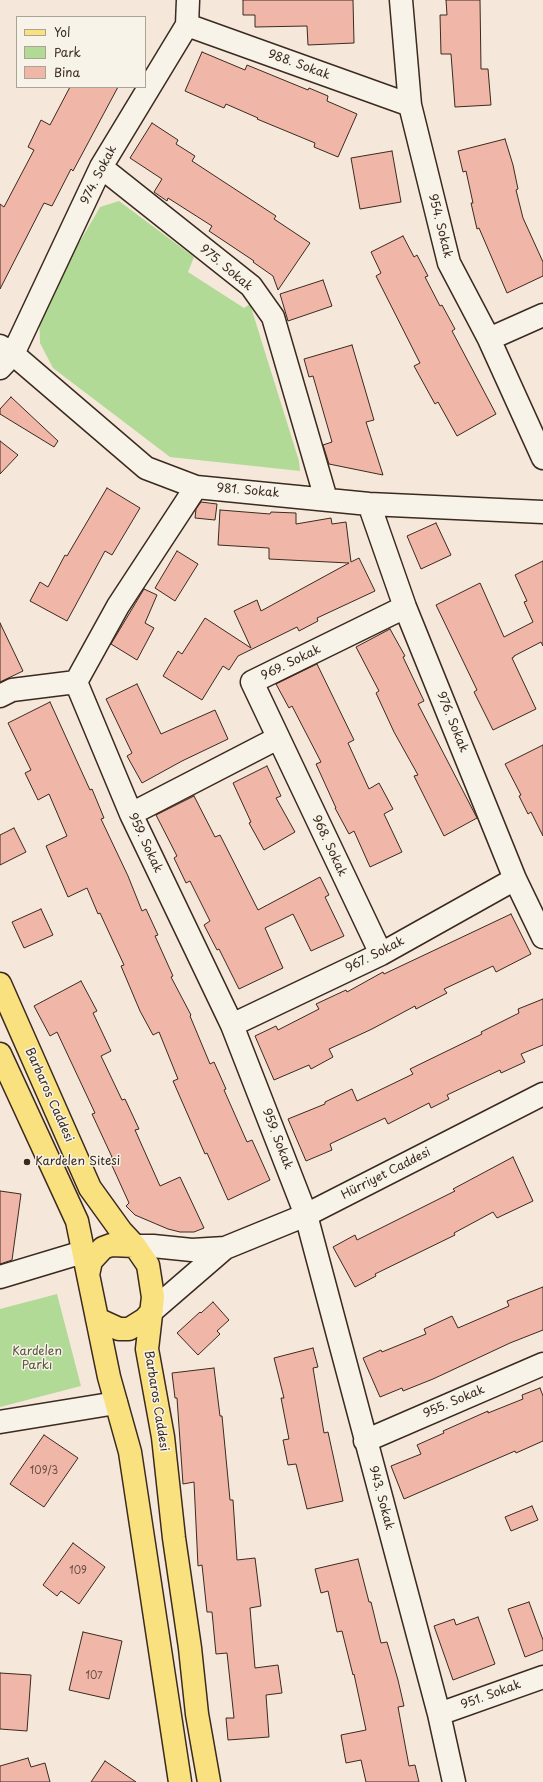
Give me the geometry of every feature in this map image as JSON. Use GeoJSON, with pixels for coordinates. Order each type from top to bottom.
{"type":"FeatureCollection","features":[{"type":"Feature","properties":{"kind":"main road","name":"Barbaros Caddesi"},"geometry":{"type":"LineString","coordinates":[[0,984],[90,1188],[148,1265],[153,1297],[147,1349],[163,1437],[174,1538],[190,1648],[197,1714],[208,1782]]}},
{"type":"Feature","properties":{"kind":"main road"},"geometry":{"type":"LineString","coordinates":[[0,1054],[77,1221],[116,1403],[130,1452],[180,1782]]}},
{"type":"Feature","properties":{"kind":"main road","name":"Hürriyet Caddesi"},"geometry":{"type":"LineString","coordinates":[[88,1275],[91,1261],[103,1248],[111,1244],[135,1246]]}},
{"type":"Feature","properties":{"kind":"main road","name":"Hürriyet Caddesi"},"geometry":{"type":"LineString","coordinates":[[97,1319],[119,1329],[129,1329],[145,1319],[152,1311]]}},
{"type":"Feature","properties":{"kind":"street","name":"974. Sokak"},"geometry":{"type":"LineString","coordinates":[[4,356],[101,167],[187,25],[188,0]]}},
{"type":"Feature","properties":{"kind":"street","name":"954. Sokak"},"geometry":{"type":"LineString","coordinates":[[401,0],[410,105],[449,263],[489,339],[543,458]]}},
{"type":"Feature","properties":{"kind":"street","name":"988. Sokak"},"geometry":{"type":"LineString","coordinates":[[187,25],[410,105]]}},
{"type":"Feature","properties":{"kind":"street","name":"975. Sokak"},"geometry":{"type":"LineString","coordinates":[[101,167],[251,286],[273,317],[326,499]]}},
{"type":"Feature","properties":{"kind":"street"},"geometry":{"type":"LineString","coordinates":[[489,339],[543,315]]}},
{"type":"Feature","properties":{"kind":"street","name":"981. Sokak"},"geometry":{"type":"LineString","coordinates":[[4,356],[146,468],[196,487],[369,504],[543,512]]}},
{"type":"Feature","properties":{"kind":"street"},"geometry":{"type":"LineString","coordinates":[[0,696],[12,690],[76,682],[118,606],[196,487]]}},
{"type":"Feature","properties":{"kind":"street","name":"976. Sokak"},"geometry":{"type":"LineString","coordinates":[[369,504],[405,607],[515,879],[543,937]]}},
{"type":"Feature","properties":{"kind":"street","name":"969. Sokak"},"geometry":{"type":"LineString","coordinates":[[278,738],[252,682],[405,607]]}},
{"type":"Feature","properties":{"kind":"street","name":"959. Sokak"},"geometry":{"type":"LineString","coordinates":[[76,682],[131,814],[232,1025],[306,1215]]}},
{"type":"Feature","properties":{"kind":"street"},"geometry":{"type":"LineString","coordinates":[[131,814],[278,738]]}},
{"type":"Feature","properties":{"kind":"street","name":"968. Sokak"},"geometry":{"type":"LineString","coordinates":[[278,738],[380,954]]}},
{"type":"Feature","properties":{"kind":"street","name":"967. Sokak"},"geometry":{"type":"LineString","coordinates":[[232,1025],[380,954],[515,879]]}},
{"type":"Feature","properties":{"kind":"street","name":"Hürriyet Caddesi"},"geometry":{"type":"LineString","coordinates":[[135,1246],[153,1246],[207,1251],[225,1248],[306,1215],[543,1094]]}},
{"type":"Feature","properties":{"kind":"street","name":"943. Sokak"},"geometry":{"type":"LineString","coordinates":[[306,1215],[439,1714],[454,1782]]}},
{"type":"Feature","properties":{"kind":"street","name":"Hürriyet Caddesi"},"geometry":{"type":"LineString","coordinates":[[152,1311],[225,1248]]}},
{"type":"Feature","properties":{"kind":"street"},"geometry":{"type":"LineString","coordinates":[[0,1277],[83,1252]]}},
{"type":"Feature","properties":{"kind":"street","name":"955. Sokak"},"geometry":{"type":"LineString","coordinates":[[365,1441],[543,1364]]}},
{"type":"Feature","properties":{"kind":"street"},"geometry":{"type":"LineString","coordinates":[[0,1422],[116,1403]]}},
{"type":"Feature","properties":{"kind":"street","name":"951. Sokak"},"geometry":{"type":"LineString","coordinates":[[439,1714],[543,1677]]}},
{"type":"Feature","properties":{"kind":"green space"},"geometry":{"type":"Polygon","coordinates":[[[119,201],[194,257],[188,272],[244,308],[250,304],[299,461],[300,471],[170,457],[53,368],[40,343],[39,312],[100,207],[119,201]]]}},
{"type":"Feature","properties":{"kind":"green space","name":"Kardelen Parkı"},"geometry":{"type":"Polygon","coordinates":[[[57,1294],[81,1386],[0,1407],[0,1309],[57,1294]]]}},
{"type":"Feature","properties":{"kind":"building"},"geometry":{"type":"Polygon","coordinates":[[[243,0],[353,0],[354,43],[308,45],[307,26],[255,27],[255,15],[243,15],[243,0]]]}},
{"type":"Feature","properties":{"kind":"building"},"geometry":{"type":"Polygon","coordinates":[[[446,0],[480,0],[481,69],[488,69],[491,105],[455,107],[451,54],[441,54],[440,15],[447,15],[446,0]]]}},
{"type":"Feature","properties":{"kind":"building"},"geometry":{"type":"Polygon","coordinates":[[[202,52],[245,70],[247,65],[308,90],[309,88],[328,96],[327,101],[357,114],[338,157],[314,147],[315,143],[257,119],[258,118],[226,104],[224,108],[185,91],[202,52]]]}},
{"type":"Feature","properties":{"kind":"building"},"geometry":{"type":"Polygon","coordinates":[[[69,88],[117,88],[73,171],[71,169],[52,206],[44,203],[0,289],[0,204],[4,207],[34,150],[28,147],[41,120],[50,125],[69,88]]]}},
{"type":"Feature","properties":{"kind":"building"},"geometry":{"type":"Polygon","coordinates":[[[152,123],[178,140],[176,144],[195,156],[192,161],[276,216],[274,219],[310,243],[278,290],[273,276],[253,262],[254,261],[209,231],[212,226],[168,198],[167,201],[154,192],[162,179],[130,158],[152,123]]]}},
{"type":"Feature","properties":{"kind":"building"},"geometry":{"type":"Polygon","coordinates":[[[505,139],[513,165],[518,189],[516,190],[523,218],[543,262],[543,276],[507,293],[479,228],[477,229],[466,171],[463,172],[458,151],[505,139]]]}},
{"type":"Feature","properties":{"kind":"building"},"geometry":{"type":"Polygon","coordinates":[[[392,151],[401,202],[360,209],[351,158],[392,151]]]}},
{"type":"Feature","properties":{"kind":"building"},"geometry":{"type":"Polygon","coordinates":[[[403,236],[414,257],[417,255],[428,276],[425,277],[440,306],[442,305],[455,329],[452,331],[496,414],[457,436],[438,402],[435,404],[414,366],[420,363],[376,276],[381,273],[371,252],[403,236]]]}},
{"type":"Feature","properties":{"kind":"building"},"geometry":{"type":"Polygon","coordinates":[[[323,280],[332,306],[288,321],[280,294],[323,280]]]}},
{"type":"Feature","properties":{"kind":"building"},"geometry":{"type":"Polygon","coordinates":[[[352,345],[374,420],[366,422],[383,475],[329,464],[323,445],[332,442],[313,376],[309,377],[304,359],[352,345]]]}},
{"type":"Feature","properties":{"kind":"building"},"geometry":{"type":"Polygon","coordinates":[[[11,397],[58,441],[54,447],[0,414],[0,409],[11,397]]]}},
{"type":"Feature","properties":{"kind":"building"},"geometry":{"type":"Polygon","coordinates":[[[0,441],[18,455],[0,474],[0,441]]]}},
{"type":"Feature","properties":{"kind":"building"},"geometry":{"type":"Polygon","coordinates":[[[107,488],[140,508],[112,555],[105,551],[67,621],[30,601],[40,582],[48,587],[65,555],[67,556],[107,488]]]}},
{"type":"Feature","properties":{"kind":"building"},"geometry":{"type":"Polygon","coordinates":[[[201,502],[217,504],[215,520],[195,518],[196,509],[201,502]]]}},
{"type":"Feature","properties":{"kind":"building"},"geometry":{"type":"Polygon","coordinates":[[[220,510],[270,514],[271,512],[296,513],[296,524],[331,518],[332,524],[346,522],[351,562],[359,558],[375,591],[317,618],[318,621],[299,631],[297,627],[238,656],[229,670],[223,666],[202,700],[163,676],[178,651],[182,654],[205,618],[251,648],[234,611],[257,600],[261,611],[349,563],[269,559],[269,548],[218,545],[220,510]]]}},
{"type":"Feature","properties":{"kind":"building"},"geometry":{"type":"Polygon","coordinates":[[[436,523],[451,555],[421,569],[407,536],[436,523]]]}},
{"type":"Feature","properties":{"kind":"building"},"geometry":{"type":"Polygon","coordinates":[[[177,551],[198,564],[175,601],[155,588],[177,551]]]}},
{"type":"Feature","properties":{"kind":"building"},"geometry":{"type":"Polygon","coordinates":[[[543,561],[543,646],[541,642],[512,658],[536,709],[493,730],[474,692],[477,690],[436,605],[480,583],[504,637],[533,622],[524,602],[527,601],[515,575],[543,561]]]}},
{"type":"Feature","properties":{"kind":"building"},"geometry":{"type":"Polygon","coordinates":[[[144,589],[157,595],[145,623],[154,628],[137,660],[111,644],[144,589]]]}},
{"type":"Feature","properties":{"kind":"building"},"geometry":{"type":"Polygon","coordinates":[[[0,623],[23,671],[0,682],[0,623]]]}},
{"type":"Feature","properties":{"kind":"building"},"geometry":{"type":"Polygon","coordinates":[[[390,629],[405,656],[403,657],[424,701],[418,704],[477,818],[444,836],[414,776],[418,775],[394,732],[376,693],[379,691],[356,647],[390,629]]]}},
{"type":"Feature","properties":{"kind":"building"},"geometry":{"type":"Polygon","coordinates":[[[317,664],[354,740],[348,743],[369,789],[379,783],[393,809],[384,814],[402,852],[370,867],[354,831],[349,834],[335,808],[316,764],[321,762],[292,706],[289,708],[276,684],[317,664]]]}},
{"type":"Feature","properties":{"kind":"building"},"geometry":{"type":"Polygon","coordinates":[[[137,684],[161,734],[215,710],[228,739],[182,761],[142,783],[127,756],[132,753],[106,699],[137,684]]]}},
{"type":"Feature","properties":{"kind":"building"},"geometry":{"type":"Polygon","coordinates":[[[50,702],[90,790],[92,789],[104,818],[101,819],[128,876],[142,911],[146,909],[158,935],[155,936],[173,976],[171,977],[191,1015],[190,1016],[210,1064],[214,1062],[226,1089],[224,1090],[247,1142],[252,1140],[270,1180],[228,1200],[207,1153],[205,1154],[173,1081],[178,1079],[159,1032],[153,1035],[140,1011],[121,966],[124,965],[100,913],[98,914],[87,888],[68,897],[46,846],[67,836],[49,794],[38,800],[25,773],[31,770],[8,723],[50,702]]]}},
{"type":"Feature","properties":{"kind":"building"},"geometry":{"type":"Polygon","coordinates":[[[543,745],[543,836],[531,812],[528,814],[519,796],[521,795],[505,764],[543,745]]]}},
{"type":"Feature","properties":{"kind":"building"},"geometry":{"type":"Polygon","coordinates":[[[267,766],[281,796],[276,798],[295,832],[264,850],[249,823],[251,822],[233,783],[267,766]]]}},
{"type":"Feature","properties":{"kind":"building"},"geometry":{"type":"Polygon","coordinates":[[[194,796],[215,837],[220,835],[258,910],[320,877],[329,895],[325,897],[344,936],[311,951],[293,914],[265,928],[283,968],[239,989],[219,949],[217,950],[204,925],[210,921],[190,881],[186,883],[174,858],[177,856],[156,815],[194,796]]]}},
{"type":"Feature","properties":{"kind":"building"},"geometry":{"type":"Polygon","coordinates":[[[14,828],[26,852],[0,865],[0,835],[14,828]]]}},
{"type":"Feature","properties":{"kind":"building"},"geometry":{"type":"Polygon","coordinates":[[[41,909],[53,935],[24,948],[12,922],[41,909]]]}},
{"type":"Feature","properties":{"kind":"building"},"geometry":{"type":"Polygon","coordinates":[[[511,914],[531,954],[496,972],[493,966],[444,989],[447,993],[416,1009],[415,1006],[372,1029],[329,1049],[333,1057],[311,1069],[309,1065],[274,1080],[255,1036],[276,1026],[278,1030],[319,1009],[316,1004],[346,990],[347,992],[383,972],[384,974],[511,914]]]}},
{"type":"Feature","properties":{"kind":"building"},"geometry":{"type":"Polygon","coordinates":[[[81,981],[97,1011],[93,1013],[111,1051],[101,1056],[122,1100],[125,1099],[139,1129],[135,1130],[160,1186],[180,1177],[204,1228],[194,1232],[180,1232],[168,1229],[135,1215],[126,1206],[129,1203],[109,1159],[112,1157],[92,1114],[95,1113],[57,1032],[50,1036],[34,1006],[81,981]]]}},
{"type":"Feature","properties":{"kind":"building"},"geometry":{"type":"Polygon","coordinates":[[[543,999],[543,1045],[521,1054],[525,1062],[501,1073],[500,1070],[447,1095],[449,1099],[431,1108],[429,1103],[388,1124],[385,1118],[330,1144],[332,1150],[306,1161],[288,1119],[325,1104],[325,1102],[352,1089],[357,1101],[413,1074],[410,1069],[482,1034],[481,1032],[519,1013],[518,1009],[543,999]]]}},
{"type":"Feature","properties":{"kind":"building"},"geometry":{"type":"Polygon","coordinates":[[[513,1157],[533,1201],[497,1218],[493,1212],[454,1233],[455,1235],[375,1274],[376,1276],[355,1287],[333,1247],[355,1235],[357,1240],[455,1191],[453,1189],[513,1157]]]}},
{"type":"Feature","properties":{"kind":"building"},"geometry":{"type":"Polygon","coordinates":[[[0,1191],[21,1194],[12,1260],[0,1264],[0,1191]]]}},
{"type":"Feature","properties":{"kind":"building"},"geometry":{"type":"Polygon","coordinates":[[[543,1287],[543,1330],[510,1343],[433,1379],[403,1391],[402,1388],[380,1397],[363,1358],[426,1334],[424,1329],[452,1316],[458,1328],[509,1306],[507,1301],[543,1287]]]}},
{"type":"Feature","properties":{"kind":"building"},"geometry":{"type":"Polygon","coordinates":[[[213,1302],[229,1320],[217,1331],[220,1334],[198,1355],[177,1333],[213,1302]]]}},
{"type":"Feature","properties":{"kind":"building"},"geometry":{"type":"Polygon","coordinates":[[[313,1348],[318,1367],[313,1368],[324,1433],[328,1432],[343,1501],[307,1509],[296,1464],[288,1465],[283,1440],[289,1439],[281,1398],[284,1398],[274,1358],[313,1348]]]}},
{"type":"Feature","properties":{"kind":"building"},"geometry":{"type":"Polygon","coordinates":[[[214,1368],[220,1416],[222,1416],[230,1500],[233,1500],[237,1560],[255,1558],[261,1606],[250,1608],[255,1668],[278,1665],[282,1693],[266,1695],[269,1737],[228,1740],[226,1718],[234,1718],[227,1653],[216,1654],[212,1612],[207,1612],[202,1565],[198,1566],[194,1482],[183,1484],[177,1398],[175,1398],[172,1373],[214,1368]]]}},
{"type":"Feature","properties":{"kind":"building"},"geometry":{"type":"Polygon","coordinates":[[[540,1388],[543,1396],[543,1441],[516,1453],[515,1451],[404,1499],[391,1466],[421,1454],[417,1445],[444,1433],[443,1431],[488,1411],[488,1413],[523,1399],[522,1395],[540,1388]]]}},
{"type":"Feature","properties":{"kind":"building"},"geometry":{"type":"Polygon","coordinates":[[[44,1435],[78,1458],[44,1507],[10,1484],[44,1435]]]}},
{"type":"Feature","properties":{"kind":"building"},"geometry":{"type":"Polygon","coordinates":[[[532,1506],[538,1520],[511,1531],[505,1517],[532,1506]]]}},
{"type":"Feature","properties":{"kind":"building"},"geometry":{"type":"Polygon","coordinates":[[[73,1543],[105,1567],[79,1604],[61,1591],[57,1596],[43,1585],[73,1543]]]}},
{"type":"Feature","properties":{"kind":"building"},"geometry":{"type":"Polygon","coordinates":[[[358,1559],[381,1643],[387,1642],[398,1680],[404,1706],[398,1707],[409,1766],[415,1765],[419,1782],[366,1782],[361,1760],[346,1763],[341,1735],[366,1730],[354,1674],[353,1675],[342,1631],[337,1632],[328,1591],[321,1593],[315,1569],[358,1559]]]}},
{"type":"Feature","properties":{"kind":"building"},"geometry":{"type":"Polygon","coordinates":[[[529,1602],[543,1640],[543,1650],[525,1657],[508,1609],[529,1602]]]}},
{"type":"Feature","properties":{"kind":"building"},"geometry":{"type":"Polygon","coordinates":[[[478,1617],[495,1664],[453,1680],[434,1626],[454,1619],[456,1625],[478,1617]]]}},
{"type":"Feature","properties":{"kind":"building"},"geometry":{"type":"Polygon","coordinates":[[[83,1632],[122,1641],[109,1699],[69,1690],[83,1632]]]}},
{"type":"Feature","properties":{"kind":"building"},"geometry":{"type":"Polygon","coordinates":[[[0,1673],[31,1675],[27,1731],[0,1729],[0,1673]]]}},
{"type":"Feature","properties":{"kind":"building"},"geometry":{"type":"Polygon","coordinates":[[[28,1758],[31,1767],[45,1763],[50,1782],[0,1782],[0,1766],[28,1758]]]}},
{"type":"Feature","properties":{"kind":"building"},"geometry":{"type":"Polygon","coordinates":[[[105,1761],[136,1782],[91,1782],[105,1761]]]}},
{"type":"Feature","properties":{"kind":"place","name":"Kardelen Sitesi"},"geometry":{"type":"Point","coordinates":[27,1162]}}]}
